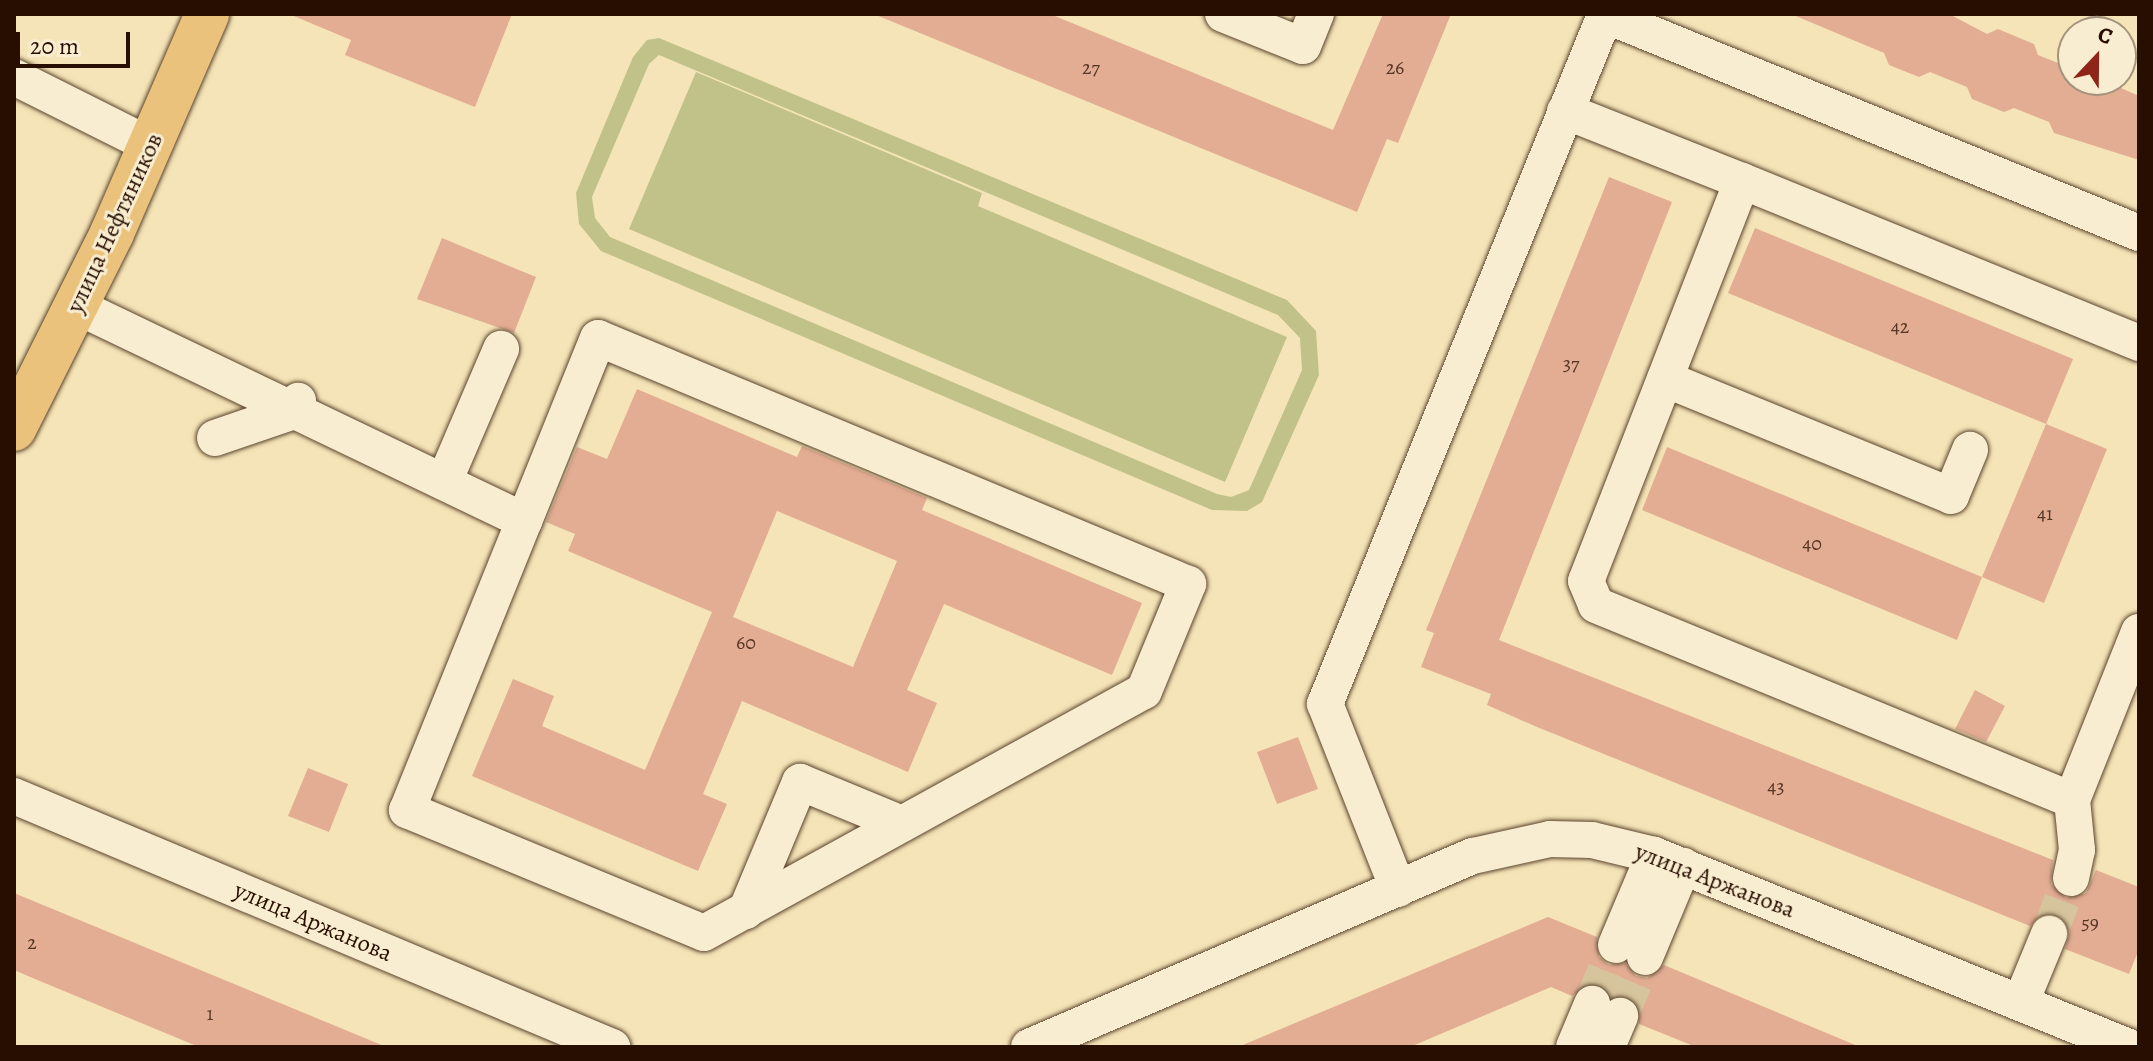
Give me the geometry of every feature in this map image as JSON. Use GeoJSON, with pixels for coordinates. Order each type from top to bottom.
{"type":"FeatureCollection","features":[{"type":"Feature","properties":{"kind":"main road","name":"улица Нефтяников"},"geometry":{"type":"LineString","coordinates":[[14,429],[152,146],[207,14]]}},
{"type":"Feature","properties":{"kind":"street"},"geometry":{"type":"LineString","coordinates":[[1223,14],[1303,46],[1316,14]]}},
{"type":"Feature","properties":{"kind":"street"},"geometry":{"type":"LineString","coordinates":[[1398,889],[1325,704],[1605,14],[2139,233]]}},
{"type":"Feature","properties":{"kind":"street"},"geometry":{"type":"LineString","coordinates":[[14,77],[152,146]]}},
{"type":"Feature","properties":{"kind":"street"},"geometry":{"type":"LineString","coordinates":[[1565,111],[2139,343]]}},
{"type":"Feature","properties":{"kind":"street"},"geometry":{"type":"LineString","coordinates":[[1742,181],[1586,581],[1596,605],[2072,800]]}},
{"type":"Feature","properties":{"kind":"street"},"geometry":{"type":"LineString","coordinates":[[76,306],[298,403],[444,482],[524,521]]}},
{"type":"Feature","properties":{"kind":"street"},"geometry":{"type":"LineString","coordinates":[[598,338],[1188,584],[1144,691],[902,824],[704,933],[407,810],[598,338]]}},
{"type":"Feature","properties":{"kind":"street"},"geometry":{"type":"LineString","coordinates":[[444,482],[501,349]]}},
{"type":"Feature","properties":{"kind":"street"},"geometry":{"type":"LineString","coordinates":[[1665,379],[1951,496],[1970,450]]}},
{"type":"Feature","properties":{"kind":"street"},"geometry":{"type":"LineString","coordinates":[[215,438],[298,403]]}},
{"type":"Feature","properties":{"kind":"street"},"geometry":{"type":"LineString","coordinates":[[2071,878],[2077,850],[2072,800],[2139,632]]}},
{"type":"Feature","properties":{"kind":"street"},"geometry":{"type":"LineString","coordinates":[[746,911],[800,782],[902,824]]}},
{"type":"Feature","properties":{"kind":"street","name":"улица Аржанова"},"geometry":{"type":"LineString","coordinates":[[14,796],[612,1047]]}},
{"type":"Feature","properties":{"kind":"street","name":"улица Аржанова"},"geometry":{"type":"LineString","coordinates":[[1050,1043],[1473,856],[1550,839],[1592,840],[1668,860],[2129,1047]]}},
{"type":"Feature","properties":{"kind":"street"},"geometry":{"type":"LineString","coordinates":[[1631,951],[1668,860]]}},
{"type":"Feature","properties":{"kind":"street"},"geometry":{"type":"LineString","coordinates":[[2021,1002],[2049,934]]}},
{"type":"Feature","properties":{"kind":"street"},"geometry":{"type":"LineString","coordinates":[[1574,1047],[1606,1022]]}},
{"type":"Feature","properties":{"kind":"green space"},"geometry":{"type":"Polygon","coordinates":[[[659,38],[1287,300],[1316,331],[1319,375],[1262,502],[1247,511],[1212,510],[601,251],[579,224],[576,193],[633,57],[647,40],[659,38]],[[659,55],[649,64],[592,197],[595,218],[610,237],[1217,494],[1231,497],[1249,490],[1302,370],[1300,338],[1278,315],[659,55]]]}},
{"type":"Feature","properties":{"kind":"green space"},"geometry":{"type":"Polygon","coordinates":[[[696,72],[982,193],[978,206],[1287,337],[1225,482],[629,229],[696,72]]]}},
{"type":"Feature","properties":{"kind":"building"},"geometry":{"type":"Polygon","coordinates":[[[289,14],[512,14],[475,107],[345,55],[351,40],[289,14]]]}},
{"type":"Feature","properties":{"kind":"building"},"geometry":{"type":"Polygon","coordinates":[[[1050,14],[1333,130],[1383,14],[1451,14],[1398,143],[1387,139],[1357,212],[876,15],[1050,14]]]}},
{"type":"Feature","properties":{"kind":"building"},"geometry":{"type":"Polygon","coordinates":[[[1791,14],[1949,14],[1987,34],[1998,29],[2034,44],[2038,55],[2057,63],[2057,96],[2139,96],[2139,160],[2054,133],[2049,122],[2014,108],[2004,112],[1972,99],[1967,87],[1930,72],[1919,77],[1889,65],[1884,53],[1791,14]]]}},
{"type":"Feature","properties":{"kind":"building"},"geometry":{"type":"Polygon","coordinates":[[[1609,177],[1672,202],[1499,640],[2053,860],[2051,884],[2066,898],[2086,893],[2096,870],[2139,887],[2139,949],[2129,974],[2065,949],[2070,930],[2058,915],[2045,913],[2030,926],[1537,727],[1487,705],[1491,694],[1421,667],[1434,633],[1426,630],[1609,177]]]}},
{"type":"Feature","properties":{"kind":"building"},"geometry":{"type":"Polygon","coordinates":[[[1755,228],[2073,359],[2046,424],[1728,293],[1755,228]]]}},
{"type":"Feature","properties":{"kind":"building"},"geometry":{"type":"Polygon","coordinates":[[[442,238],[536,277],[514,333],[417,299],[442,238]]]}},
{"type":"Feature","properties":{"kind":"building"},"geometry":{"type":"Polygon","coordinates":[[[637,389],[797,457],[802,446],[927,498],[922,510],[1142,603],[1112,675],[944,604],[907,690],[937,703],[908,772],[742,701],[703,794],[727,804],[698,871],[472,776],[513,679],[554,696],[542,726],[645,770],[712,612],[568,551],[575,534],[546,522],[577,447],[607,459],[637,389]],[[777,511],[733,617],[853,667],[897,561],[777,511]]]}},
{"type":"Feature","properties":{"kind":"building"},"geometry":{"type":"Polygon","coordinates":[[[2046,424],[2107,449],[2044,603],[1982,577],[2046,424]]]}},
{"type":"Feature","properties":{"kind":"building"},"geometry":{"type":"Polygon","coordinates":[[[1667,447],[1982,577],[1957,640],[1642,510],[1667,447]]]}},
{"type":"Feature","properties":{"kind":"building"},"geometry":{"type":"Polygon","coordinates":[[[1975,690],[2005,706],[1986,742],[1955,729],[1975,690]]]}},
{"type":"Feature","properties":{"kind":"building"},"geometry":{"type":"Polygon","coordinates":[[[1298,737],[1318,789],[1277,804],[1257,752],[1298,737]]]}},
{"type":"Feature","properties":{"kind":"building"},"geometry":{"type":"Polygon","coordinates":[[[308,768],[348,784],[329,832],[288,816],[308,768]]]}},
{"type":"Feature","properties":{"kind":"building"},"geometry":{"type":"Polygon","coordinates":[[[14,893],[384,1047],[199,1047],[35,979],[14,970],[14,893]]]}},
{"type":"Feature","properties":{"kind":"building"},"geometry":{"type":"Polygon","coordinates":[[[1548,917],[1597,937],[1599,957],[1609,965],[1625,963],[1636,976],[1647,978],[1664,965],[1860,1047],[1696,1047],[1639,1024],[1636,1003],[1627,996],[1611,998],[1601,985],[1590,983],[1572,996],[1551,987],[1410,1047],[1238,1047],[1548,917]]]}},
{"type":"Feature","properties":{"kind":"tunnel"},"geometry":{"type":"LineString","coordinates":[[2049,934],[2071,878]]}},
{"type":"Feature","properties":{"kind":"tunnel"},"geometry":{"type":"LineString","coordinates":[[1592,1004],[1616,945]]}},
{"type":"Feature","properties":{"kind":"tunnel"},"geometry":{"type":"LineString","coordinates":[[1620,1016],[1645,957]]}}]}
